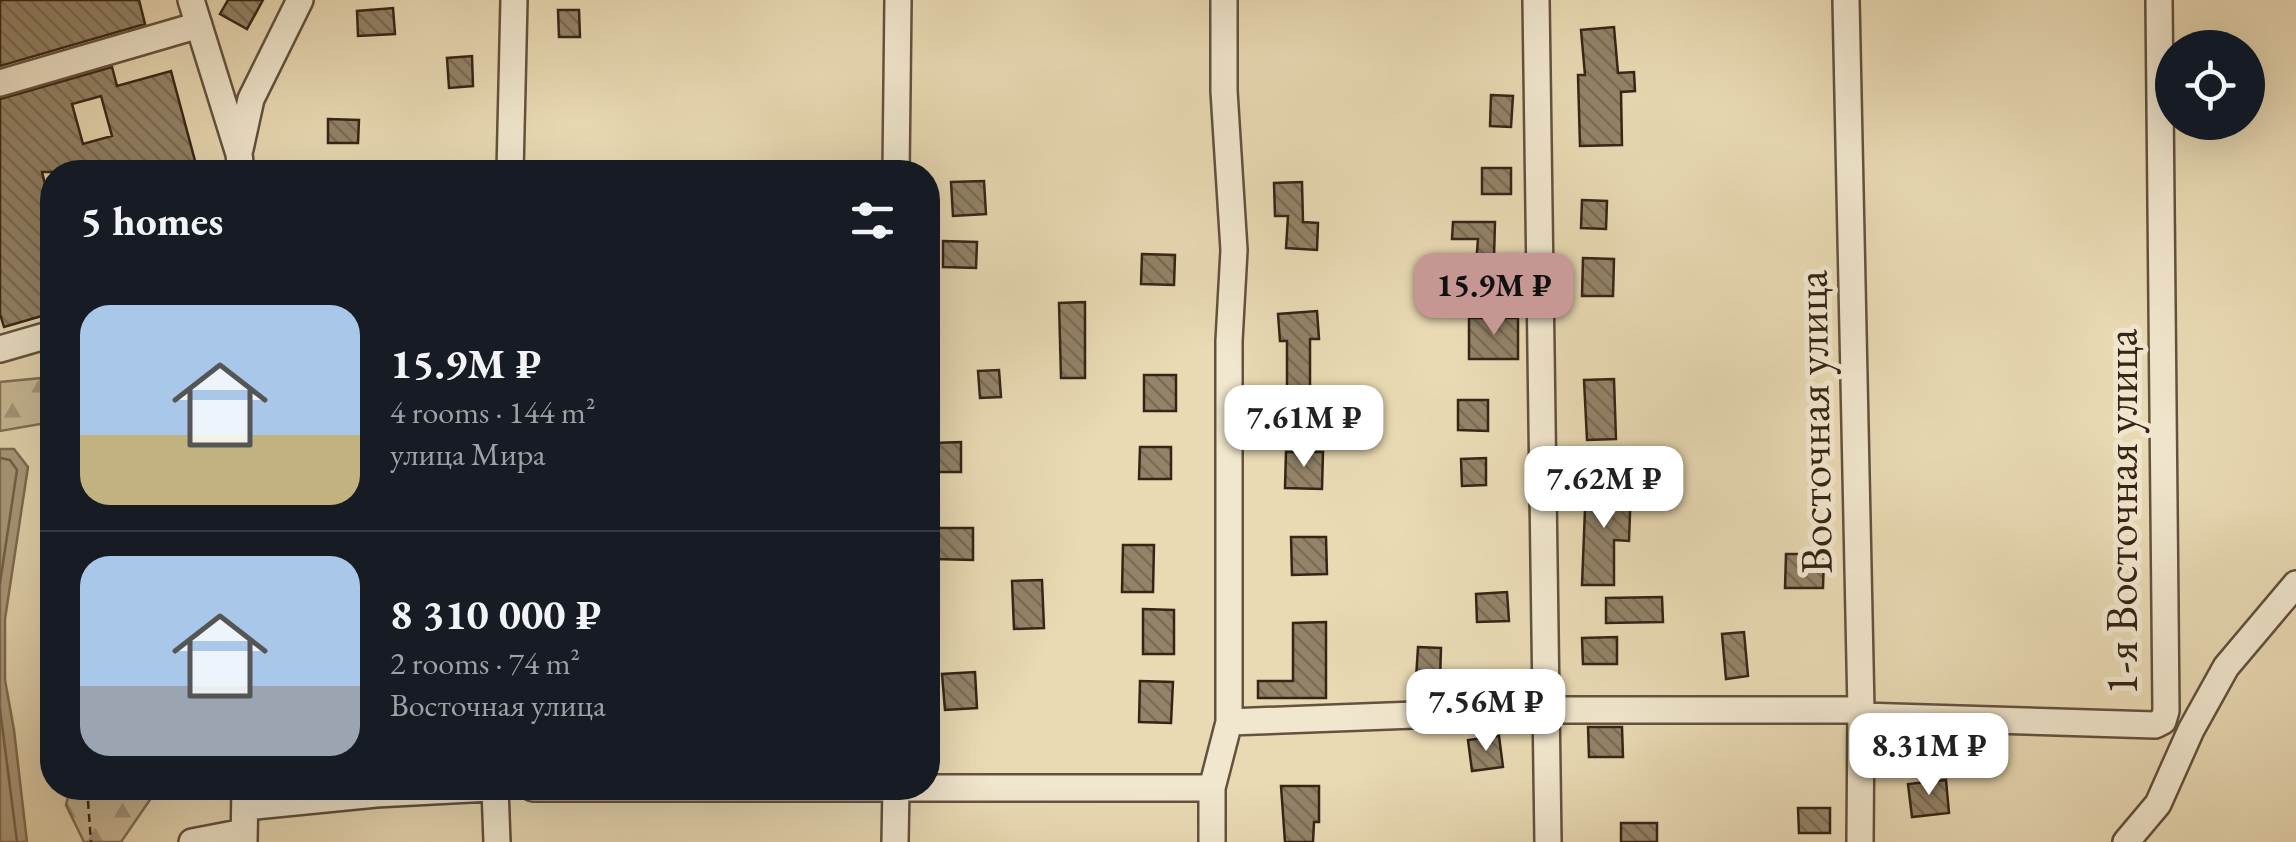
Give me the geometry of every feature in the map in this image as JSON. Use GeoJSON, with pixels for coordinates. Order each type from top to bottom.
{"type":"FeatureCollection","features":[{"type":"Feature","properties":{"kind":"street"},"geometry":{"type":"LineString","coordinates":[[241,160],[251,99],[300,0]]}},
{"type":"Feature","properties":{"kind":"street"},"geometry":{"type":"LineString","coordinates":[[510,160],[514,0]]}},
{"type":"Feature","properties":{"kind":"street"},"geometry":{"type":"LineString","coordinates":[[896,160],[898,0]]}},
{"type":"Feature","properties":{"kind":"street"},"geometry":{"type":"LineString","coordinates":[[1212,842],[1212,788],[1229,722],[1229,341],[1234,250],[1224,92],[1224,0]]}},
{"type":"Feature","properties":{"kind":"street"},"geometry":{"type":"LineString","coordinates":[[1536,0],[1548,842]]}},
{"type":"Feature","properties":{"kind":"street","name":"Восточная улица"},"geometry":{"type":"LineString","coordinates":[[1846,0],[1861,713],[1860,842]]}},
{"type":"Feature","properties":{"kind":"street","name":"1-я Восточная улица"},"geometry":{"type":"LineString","coordinates":[[1861,713],[2155,725],[2162,721],[2166,711],[2159,0]]}},
{"type":"Feature","properties":{"kind":"street"},"geometry":{"type":"LineString","coordinates":[[0,82],[195,8],[239,160]]}},
{"type":"Feature","properties":{"kind":"street"},"geometry":{"type":"LineString","coordinates":[[0,349],[40,337]]}},
{"type":"Feature","properties":{"kind":"street"},"geometry":{"type":"LineString","coordinates":[[2126,842],[2158,804],[2191,730],[2226,666],[2296,584]]}},
{"type":"Feature","properties":{"kind":"street"},"geometry":{"type":"LineString","coordinates":[[1229,722],[1546,710],[1861,713]]}},
{"type":"Feature","properties":{"kind":"street"},"geometry":{"type":"LineString","coordinates":[[940,789],[1212,788]]}},
{"type":"Feature","properties":{"kind":"street"},"geometry":{"type":"LineString","coordinates":[[192,842],[245,817],[342,800]]}},
{"type":"Feature","properties":{"kind":"street"},"geometry":{"type":"LineString","coordinates":[[494,800],[498,842]]}},
{"type":"Feature","properties":{"kind":"street"},"geometry":{"type":"LineString","coordinates":[[895,842],[896,800]]}},
{"type":"Feature","properties":{"kind":"path"},"geometry":{"type":"LineString","coordinates":[[89,800],[91,842]]}},
{"type":"Feature","properties":{"kind":"green space"},"geometry":{"type":"Polygon","coordinates":[[[40,378],[40,424],[0,431],[0,382],[40,378]]]}},
{"type":"Feature","properties":{"kind":"green space"},"geometry":{"type":"Polygon","coordinates":[[[67,800],[150,800],[121,842],[84,842],[67,800]]]}},
{"type":"Feature","properties":{"kind":"water"},"geometry":{"type":"Polygon","coordinates":[[[0,449],[14,449],[28,467],[5,619],[5,680],[27,842],[0,842],[0,449]]]}},
{"type":"Feature","properties":{"kind":"building"},"geometry":{"type":"Polygon","coordinates":[[[0,0],[139,0],[145,24],[0,66],[0,0]]]}},
{"type":"Feature","properties":{"kind":"building"},"geometry":{"type":"Polygon","coordinates":[[[228,0],[263,0],[247,29],[220,14],[228,0]]]}},
{"type":"Feature","properties":{"kind":"building"},"geometry":{"type":"Polygon","coordinates":[[[393,8],[395,34],[358,36],[357,11],[393,8]]]}},
{"type":"Feature","properties":{"kind":"building"},"geometry":{"type":"Polygon","coordinates":[[[558,10],[579,10],[580,37],[559,37],[558,10]]]}},
{"type":"Feature","properties":{"kind":"building"},"geometry":{"type":"Polygon","coordinates":[[[1614,27],[1618,73],[1634,72],[1635,91],[1621,92],[1622,145],[1580,146],[1578,75],[1585,75],[1581,30],[1614,27]]]}},
{"type":"Feature","properties":{"kind":"building"},"geometry":{"type":"Polygon","coordinates":[[[472,56],[473,86],[449,88],[447,58],[472,56]]]}},
{"type":"Feature","properties":{"kind":"building"},"geometry":{"type":"Polygon","coordinates":[[[112,67],[117,86],[171,71],[195,160],[40,160],[40,316],[4,327],[0,314],[0,99],[112,67]],[[101,96],[72,104],[83,144],[112,136],[101,96]]]}},
{"type":"Feature","properties":{"kind":"building"},"geometry":{"type":"Polygon","coordinates":[[[1491,95],[1513,96],[1511,127],[1490,126],[1491,95]]]}},
{"type":"Feature","properties":{"kind":"building"},"geometry":{"type":"Polygon","coordinates":[[[328,119],[359,120],[358,143],[328,143],[328,119]]]}},
{"type":"Feature","properties":{"kind":"building"},"geometry":{"type":"Polygon","coordinates":[[[1482,168],[1511,168],[1511,194],[1482,194],[1482,168]]]}},
{"type":"Feature","properties":{"kind":"building"},"geometry":{"type":"Polygon","coordinates":[[[984,181],[986,214],[953,216],[951,182],[984,181]]]}},
{"type":"Feature","properties":{"kind":"building"},"geometry":{"type":"Polygon","coordinates":[[[1302,182],[1303,222],[1318,223],[1317,250],[1286,248],[1288,216],[1275,216],[1274,183],[1302,182]]]}},
{"type":"Feature","properties":{"kind":"building"},"geometry":{"type":"Polygon","coordinates":[[[1582,200],[1607,201],[1606,229],[1581,228],[1582,200]]]}},
{"type":"Feature","properties":{"kind":"building"},"geometry":{"type":"Polygon","coordinates":[[[1453,222],[1495,222],[1494,258],[1510,259],[1507,292],[1474,290],[1478,239],[1452,239],[1453,222]]]}},
{"type":"Feature","properties":{"kind":"building"},"geometry":{"type":"Polygon","coordinates":[[[943,241],[977,242],[976,268],[943,267],[943,241]]]}},
{"type":"Feature","properties":{"kind":"building"},"geometry":{"type":"Polygon","coordinates":[[[1142,254],[1175,255],[1174,285],[1141,284],[1142,254]]]}},
{"type":"Feature","properties":{"kind":"building"},"geometry":{"type":"Polygon","coordinates":[[[1583,258],[1614,259],[1613,296],[1582,296],[1583,258]]]}},
{"type":"Feature","properties":{"kind":"building"},"geometry":{"type":"Polygon","coordinates":[[[1085,302],[1085,378],[1061,378],[1059,303],[1085,302]]]}},
{"type":"Feature","properties":{"kind":"building"},"geometry":{"type":"Polygon","coordinates":[[[1317,311],[1319,339],[1310,339],[1310,387],[1287,387],[1287,341],[1280,341],[1278,314],[1317,311]]]}},
{"type":"Feature","properties":{"kind":"building"},"geometry":{"type":"Polygon","coordinates":[[[1469,318],[1518,318],[1518,359],[1469,359],[1469,318]]]}},
{"type":"Feature","properties":{"kind":"building"},"geometry":{"type":"Polygon","coordinates":[[[999,370],[1001,397],[980,398],[978,371],[999,370]]]}},
{"type":"Feature","properties":{"kind":"building"},"geometry":{"type":"Polygon","coordinates":[[[1144,375],[1176,375],[1176,411],[1144,411],[1144,375]]]}},
{"type":"Feature","properties":{"kind":"building"},"geometry":{"type":"Polygon","coordinates":[[[1614,379],[1616,439],[1587,440],[1584,380],[1614,379]]]}},
{"type":"Feature","properties":{"kind":"building"},"geometry":{"type":"Polygon","coordinates":[[[1458,400],[1488,400],[1488,431],[1458,430],[1458,400]]]}},
{"type":"Feature","properties":{"kind":"building"},"geometry":{"type":"Polygon","coordinates":[[[961,442],[961,472],[940,472],[940,443],[961,442]]]}},
{"type":"Feature","properties":{"kind":"building"},"geometry":{"type":"Polygon","coordinates":[[[1140,447],[1171,447],[1171,479],[1139,479],[1140,447]]]}},
{"type":"Feature","properties":{"kind":"building"},"geometry":{"type":"Polygon","coordinates":[[[1286,452],[1323,452],[1322,489],[1285,488],[1286,452]]]}},
{"type":"Feature","properties":{"kind":"building"},"geometry":{"type":"Polygon","coordinates":[[[1486,458],[1486,485],[1462,486],[1461,459],[1486,458]]]}},
{"type":"Feature","properties":{"kind":"building"},"geometry":{"type":"Polygon","coordinates":[[[1586,484],[1631,486],[1629,541],[1614,540],[1614,585],[1582,585],[1586,484]]]}},
{"type":"Feature","properties":{"kind":"building"},"geometry":{"type":"Polygon","coordinates":[[[940,528],[973,528],[973,560],[940,559],[940,528]]]}},
{"type":"Feature","properties":{"kind":"building"},"geometry":{"type":"Polygon","coordinates":[[[1291,537],[1326,537],[1327,574],[1292,575],[1291,537]]]}},
{"type":"Feature","properties":{"kind":"building"},"geometry":{"type":"Polygon","coordinates":[[[1123,545],[1154,545],[1153,592],[1122,592],[1123,545]]]}},
{"type":"Feature","properties":{"kind":"building"},"geometry":{"type":"Polygon","coordinates":[[[1786,554],[1824,554],[1823,588],[1785,588],[1786,554]]]}},
{"type":"Feature","properties":{"kind":"building"},"geometry":{"type":"Polygon","coordinates":[[[1042,580],[1044,628],[1014,629],[1012,581],[1042,580]]]}},
{"type":"Feature","properties":{"kind":"building"},"geometry":{"type":"Polygon","coordinates":[[[1507,592],[1509,621],[1477,622],[1476,594],[1507,592]]]}},
{"type":"Feature","properties":{"kind":"building"},"geometry":{"type":"Polygon","coordinates":[[[1662,597],[1663,622],[1606,623],[1606,598],[1662,597]]]}},
{"type":"Feature","properties":{"kind":"building"},"geometry":{"type":"Polygon","coordinates":[[[1143,609],[1174,610],[1174,654],[1143,654],[1143,609]]]}},
{"type":"Feature","properties":{"kind":"building"},"geometry":{"type":"Polygon","coordinates":[[[1326,622],[1326,698],[1258,698],[1258,681],[1293,681],[1293,623],[1326,622]]]}},
{"type":"Feature","properties":{"kind":"building"},"geometry":{"type":"Polygon","coordinates":[[[1744,632],[1748,676],[1726,679],[1722,634],[1744,632]]]}},
{"type":"Feature","properties":{"kind":"building"},"geometry":{"type":"Polygon","coordinates":[[[1617,637],[1617,664],[1583,664],[1582,638],[1617,637]]]}},
{"type":"Feature","properties":{"kind":"building"},"geometry":{"type":"Polygon","coordinates":[[[1418,647],[1441,648],[1440,680],[1416,679],[1418,647]]]}},
{"type":"Feature","properties":{"kind":"building"},"geometry":{"type":"Polygon","coordinates":[[[975,672],[977,708],[945,710],[942,674],[975,672]]]}},
{"type":"Feature","properties":{"kind":"building"},"geometry":{"type":"Polygon","coordinates":[[[1140,681],[1173,682],[1171,723],[1139,722],[1140,681]]]}},
{"type":"Feature","properties":{"kind":"building"},"geometry":{"type":"Polygon","coordinates":[[[1588,727],[1622,727],[1623,757],[1589,757],[1588,727]]]}},
{"type":"Feature","properties":{"kind":"building"},"geometry":{"type":"Polygon","coordinates":[[[1499,736],[1503,767],[1472,771],[1468,740],[1499,736]]]}},
{"type":"Feature","properties":{"kind":"building"},"geometry":{"type":"Polygon","coordinates":[[[1946,780],[1949,813],[1912,817],[1908,784],[1946,780]]]}},
{"type":"Feature","properties":{"kind":"building"},"geometry":{"type":"Polygon","coordinates":[[[1281,786],[1319,786],[1319,822],[1314,822],[1313,842],[1285,842],[1281,786]]]}},
{"type":"Feature","properties":{"kind":"building"},"geometry":{"type":"Polygon","coordinates":[[[1798,808],[1830,808],[1830,833],[1799,833],[1798,808]]]}},
{"type":"Feature","properties":{"kind":"building"},"geometry":{"type":"Polygon","coordinates":[[[1621,823],[1657,823],[1657,842],[1621,842],[1621,823]]]}}]}
